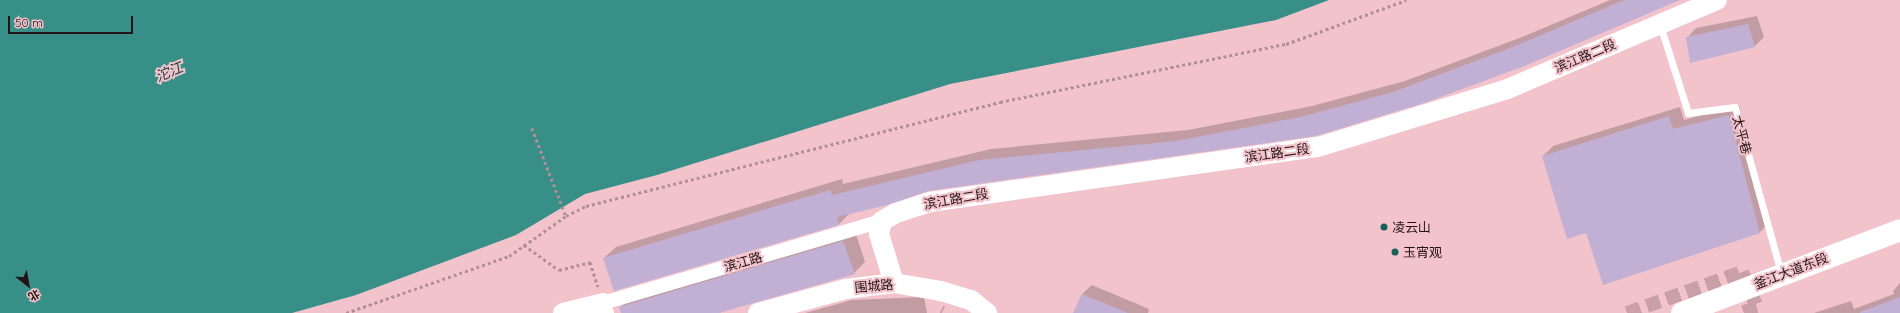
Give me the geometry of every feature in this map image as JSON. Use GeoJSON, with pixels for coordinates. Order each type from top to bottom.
{"type":"FeatureCollection","features":[{"type":"Feature","properties":{"kind":"main road","name":"釜江大道东段"},"geometry":{"type":"LineString","coordinates":[[1682,313],[1900,230]]}},
{"type":"Feature","properties":{"kind":"main road","name":"釜江大道东段"},"geometry":{"type":"LineString","coordinates":[[1718,313],[1900,246]]}},
{"type":"Feature","properties":{"kind":"street","name":"滨江路二段"},"geometry":{"type":"LineString","coordinates":[[882,221],[896,213],[930,202],[1318,147],[1505,90],[1717,0]]}},
{"type":"Feature","properties":{"kind":"street"},"geometry":{"type":"LineString","coordinates":[[882,221],[879,234],[894,283]]}},
{"type":"Feature","properties":{"kind":"street","name":"滨江路"},"geometry":{"type":"LineString","coordinates":[[605,308],[882,221]]}},
{"type":"Feature","properties":{"kind":"street","name":"围城路"},"geometry":{"type":"LineString","coordinates":[[758,313],[846,289],[894,283],[949,293],[971,300],[987,313]]}},
{"type":"Feature","properties":{"kind":"street"},"geometry":{"type":"LineString","coordinates":[[563,313],[605,308]]}},
{"type":"Feature","properties":{"kind":"lane","name":"太平巷"},"geometry":{"type":"LineString","coordinates":[[1659,25],[1688,114],[1735,107],[1781,275]]}},
{"type":"Feature","properties":{"kind":"path"},"geometry":{"type":"LineString","coordinates":[[346,313],[509,256],[566,216],[586,206],[1000,102],[1286,44],[1406,0]]}},
{"type":"Feature","properties":{"kind":"path"},"geometry":{"type":"LineString","coordinates":[[532,128],[566,216]]}},
{"type":"Feature","properties":{"kind":"path"},"geometry":{"type":"LineString","coordinates":[[524,245],[559,270],[590,262],[605,308]]}},
{"type":"Feature","properties":{"kind":"water","name":"沱江"},"geometry":{"type":"Polygon","coordinates":[[[0,0],[1329,0],[1276,20],[950,84],[657,175],[585,194],[516,235],[356,295],[292,313],[0,313],[0,0]]]}},
{"type":"Feature","properties":{"kind":"building"},"geometry":{"type":"Polygon","coordinates":[[[1624,0],[1680,0],[1522,67],[1427,102],[1316,136],[928,191],[887,205],[837,217],[839,225],[614,291],[603,258],[830,190],[832,195],[979,160],[1176,141],[1300,117],[1393,92],[1515,46],[1624,0]]]}},
{"type":"Feature","properties":{"kind":"building"},"geometry":{"type":"Polygon","coordinates":[[[1748,24],[1755,47],[1690,63],[1686,37],[1748,24]]]}},
{"type":"Feature","properties":{"kind":"building"},"geometry":{"type":"Polygon","coordinates":[[[1729,115],[1760,233],[1603,285],[1586,233],[1567,239],[1542,156],[1669,116],[1673,129],[1729,115]]]}},
{"type":"Feature","properties":{"kind":"building"},"geometry":{"type":"Polygon","coordinates":[[[843,241],[855,274],[719,313],[621,313],[619,307],[843,241]]]}},
{"type":"Feature","properties":{"kind":"building"},"geometry":{"type":"Polygon","coordinates":[[[1082,294],[1128,313],[1073,313],[1082,294]]]}},
{"type":"Feature","properties":{"kind":"building"},"geometry":{"type":"Polygon","coordinates":[[[1900,297],[1900,313],[1860,313],[1860,312],[1900,297]]]}},
{"type":"Feature","properties":{"kind":"tunnel"},"geometry":{"type":"LineString","coordinates":[[1627,313],[1742,272],[1757,308],[1742,313]]}},
{"type":"Feature","properties":{"kind":"place","name":"凌云山"},"geometry":{"type":"Point","coordinates":[1384,227]}},
{"type":"Feature","properties":{"kind":"place","name":"玉宵观"},"geometry":{"type":"Point","coordinates":[1395,252]}}]}
